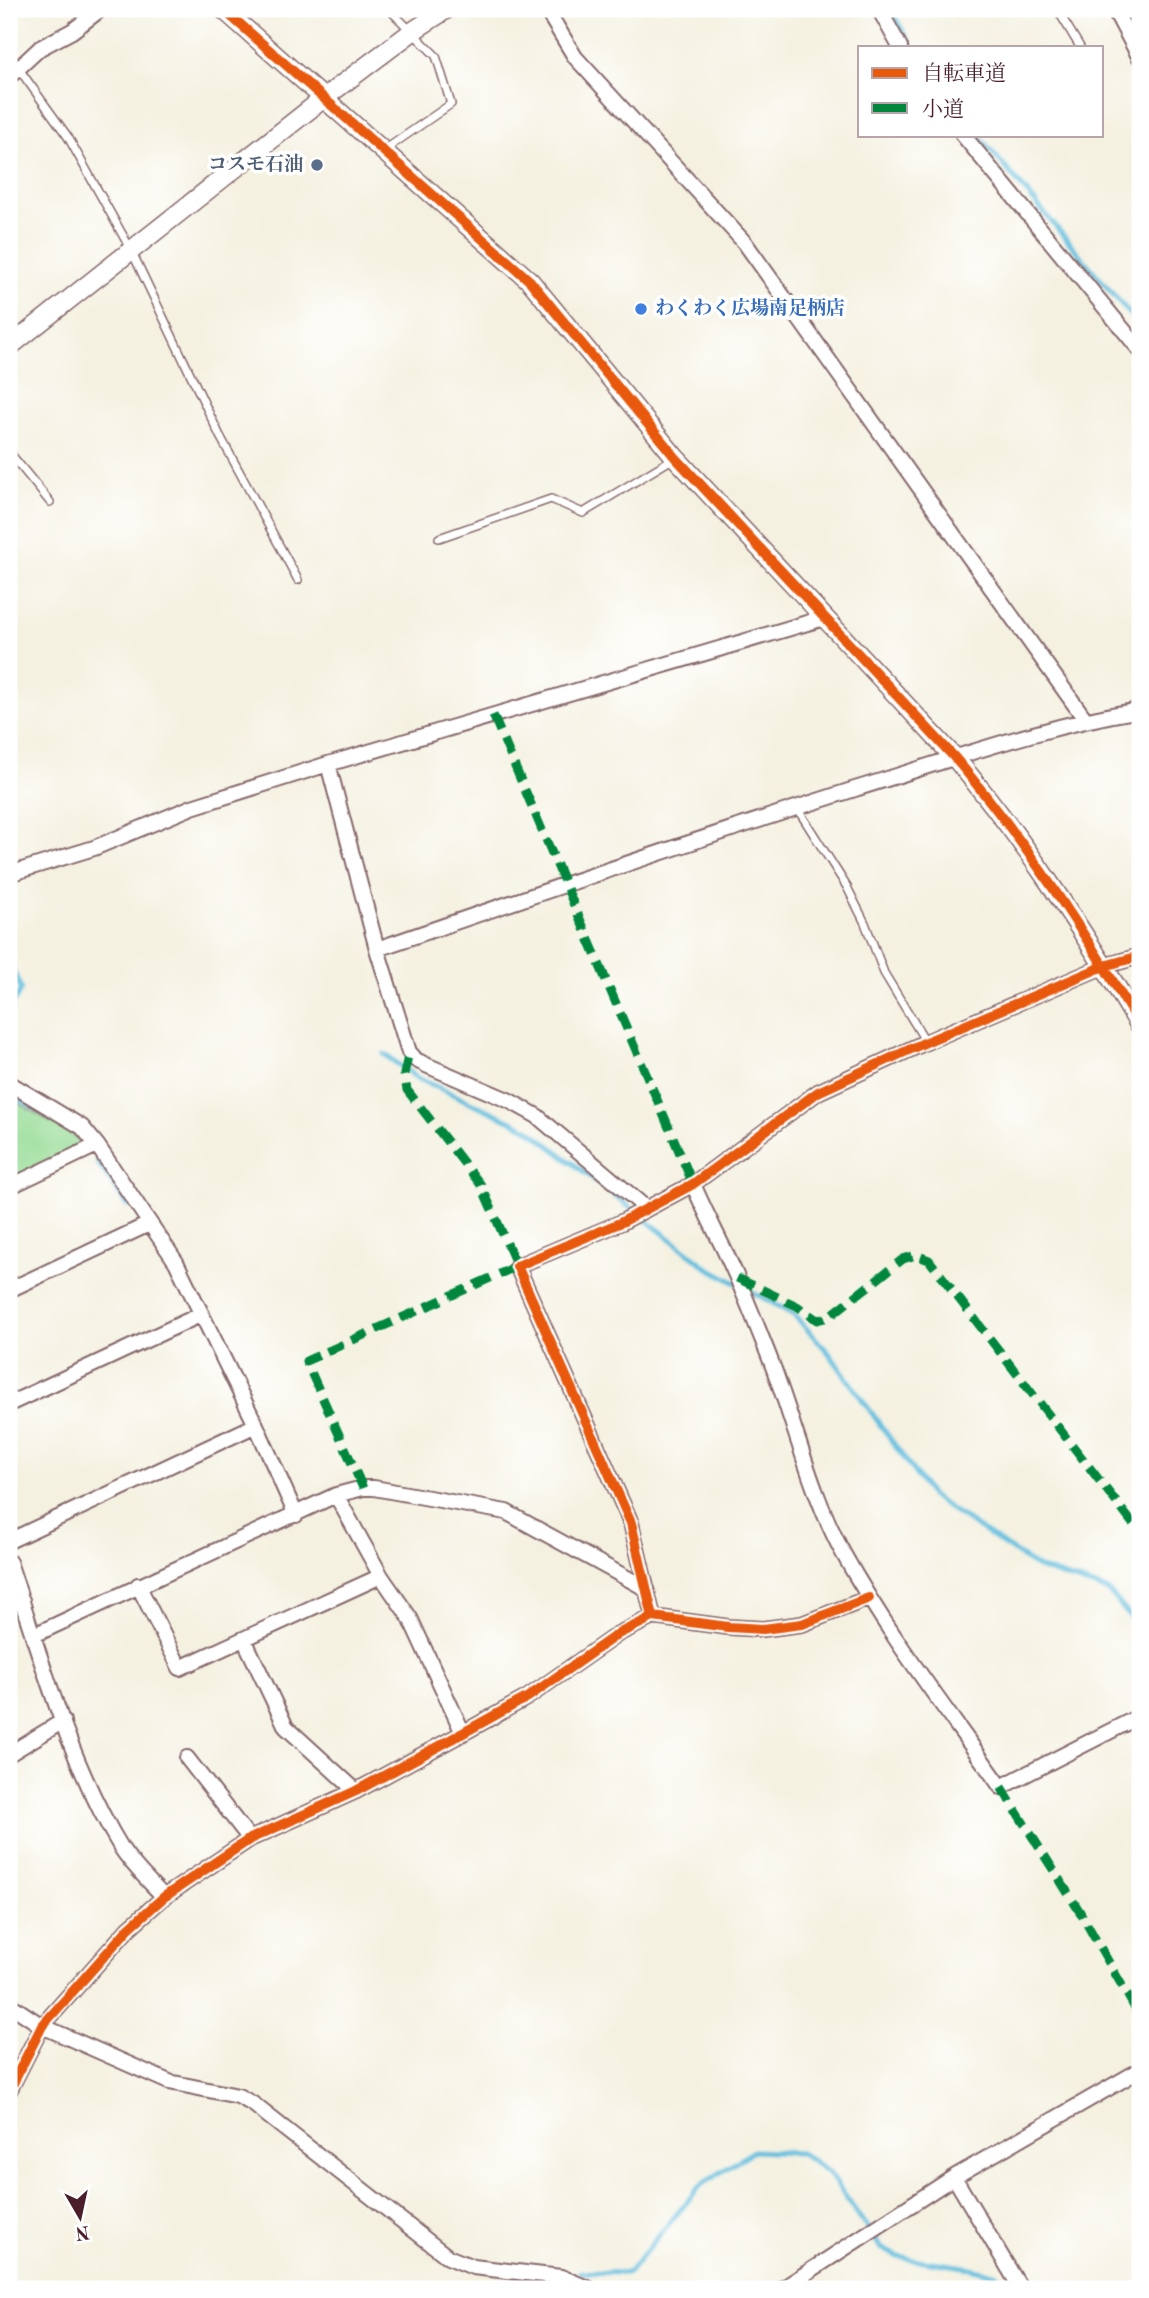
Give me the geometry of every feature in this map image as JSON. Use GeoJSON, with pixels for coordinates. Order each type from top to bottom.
{"type":"FeatureCollection","features":[{"type":"Feature","properties":{"kind":"street"},"geometry":{"type":"LineString","coordinates":[[14,73],[40,48],[72,31],[101,9]]}},
{"type":"Feature","properties":{"kind":"street"},"geometry":{"type":"LineString","coordinates":[[223,9],[530,281],[675,457],[998,808],[1104,966],[1140,1026]]}},
{"type":"Feature","properties":{"kind":"street"},"geometry":{"type":"LineString","coordinates":[[9,347],[324,98],[413,31],[447,9]]}},
{"type":"Feature","properties":{"kind":"street"},"geometry":{"type":"LineString","coordinates":[[546,9],[575,57],[745,243],[1085,719]]}},
{"type":"Feature","properties":{"kind":"street"},"geometry":{"type":"LineString","coordinates":[[879,9],[899,46]]}},
{"type":"Feature","properties":{"kind":"street"},"geometry":{"type":"LineString","coordinates":[[1114,9],[1140,58]]}},
{"type":"Feature","properties":{"kind":"street"},"geometry":{"type":"LineString","coordinates":[[964,136],[1140,350]]}},
{"type":"Feature","properties":{"kind":"street"},"geometry":{"type":"LineString","coordinates":[[9,874],[94,848],[192,807],[328,764],[824,618]]}},
{"type":"Feature","properties":{"kind":"street"},"geometry":{"type":"LineString","coordinates":[[377,949],[564,884],[1001,742],[1085,719],[1140,710]]}},
{"type":"Feature","properties":{"kind":"street"},"geometry":{"type":"LineString","coordinates":[[328,764],[377,949],[409,1052],[416,1060],[510,1101],[537,1116],[646,1209]]}},
{"type":"Feature","properties":{"kind":"street"},"geometry":{"type":"LineString","coordinates":[[653,1617],[631,1523],[517,1266],[622,1222],[693,1184],[818,1092],[926,1042],[1104,966],[1140,956]]}},
{"type":"Feature","properties":{"kind":"street"},"geometry":{"type":"LineString","coordinates":[[9,1083],[82,1127],[176,1262],[256,1425],[296,1515]]}},
{"type":"Feature","properties":{"kind":"street"},"geometry":{"type":"LineString","coordinates":[[9,1187],[97,1145]]}},
{"type":"Feature","properties":{"kind":"street"},"geometry":{"type":"LineString","coordinates":[[693,1184],[737,1278],[768,1354],[825,1513],[842,1551],[869,1598],[1001,1787],[1140,1716]]}},
{"type":"Feature","properties":{"kind":"street"},"geometry":{"type":"LineString","coordinates":[[9,1290],[149,1224]]}},
{"type":"Feature","properties":{"kind":"street"},"geometry":{"type":"LineString","coordinates":[[9,1404],[202,1314]]}},
{"type":"Feature","properties":{"kind":"street"},"geometry":{"type":"LineString","coordinates":[[9,1541],[256,1425]]}},
{"type":"Feature","properties":{"kind":"street"},"geometry":{"type":"LineString","coordinates":[[34,1635],[336,1495],[363,1488],[506,1512],[647,1590]]}},
{"type":"Feature","properties":{"kind":"street"},"geometry":{"type":"LineString","coordinates":[[336,1495],[381,1576],[410,1618],[463,1733]]}},
{"type":"Feature","properties":{"kind":"street"},"geometry":{"type":"LineString","coordinates":[[9,1562],[15,1603],[34,1635],[76,1757],[99,1807],[123,1851],[164,1897]]}},
{"type":"Feature","properties":{"kind":"street"},"geometry":{"type":"LineString","coordinates":[[138,1585],[180,1668],[381,1576]]}},
{"type":"Feature","properties":{"kind":"street"},"geometry":{"type":"LineString","coordinates":[[9,2091],[42,2026],[128,1928],[164,1897],[250,1839],[356,1791],[463,1733],[528,1697],[618,1634],[653,1617],[763,1629],[802,1625],[869,1598]]}},
{"type":"Feature","properties":{"kind":"street"},"geometry":{"type":"LineString","coordinates":[[244,1639],[286,1727],[356,1791]]}},
{"type":"Feature","properties":{"kind":"street"},"geometry":{"type":"LineString","coordinates":[[9,1754],[63,1721]]}},
{"type":"Feature","properties":{"kind":"street"},"geometry":{"type":"LineString","coordinates":[[187,1758],[250,1839]]}},
{"type":"Feature","properties":{"kind":"street"},"geometry":{"type":"LineString","coordinates":[[9,2004],[42,2026],[169,2082],[238,2096],[253,2104],[448,2257],[473,2267],[561,2277],[590,2289]]}},
{"type":"Feature","properties":{"kind":"street"},"geometry":{"type":"LineString","coordinates":[[782,2289],[954,2177],[1140,2070]]}},
{"type":"Feature","properties":{"kind":"street"},"geometry":{"type":"LineString","coordinates":[[954,2177],[1021,2289]]}},
{"type":"Feature","properties":{"kind":"lane"},"geometry":{"type":"LineString","coordinates":[[383,151],[451,104],[436,56],[389,9]]}},
{"type":"Feature","properties":{"kind":"lane"},"geometry":{"type":"LineString","coordinates":[[1057,9],[1079,46]]}},
{"type":"Feature","properties":{"kind":"lane"},"geometry":{"type":"LineString","coordinates":[[14,73],[68,137],[131,250],[220,436],[298,580]]}},
{"type":"Feature","properties":{"kind":"lane"},"geometry":{"type":"LineString","coordinates":[[9,452],[50,502]]}},
{"type":"Feature","properties":{"kind":"lane"},"geometry":{"type":"LineString","coordinates":[[439,538],[551,499],[583,513],[675,457]]}},
{"type":"Feature","properties":{"kind":"lane"},"geometry":{"type":"LineString","coordinates":[[797,808],[847,887],[865,923],[884,973],[926,1042]]}},
{"type":"Feature","properties":{"kind":"path"},"geometry":{"type":"LineString","coordinates":[[9,985],[9,993]]}},
{"type":"Feature","properties":{"kind":"green space"},"geometry":{"type":"Polygon","coordinates":[[[9,1097],[77,1138],[83,1148],[9,1183],[9,1097]]]}},
{"type":"Feature","properties":{"kind":"waterway"},"geometry":{"type":"LineString","coordinates":[[890,9],[911,46]]}},
{"type":"Feature","properties":{"kind":"waterway"},"geometry":{"type":"LineString","coordinates":[[979,136],[1140,326]]}},
{"type":"Feature","properties":{"kind":"waterway"},"geometry":{"type":"LineString","coordinates":[[9,961],[21,989],[9,1010]]}},
{"type":"Feature","properties":{"kind":"waterway"},"geometry":{"type":"LineString","coordinates":[[384,1054],[417,1078],[527,1128],[707,1267],[736,1283]]}},
{"type":"Feature","properties":{"kind":"waterway"},"geometry":{"type":"LineString","coordinates":[[9,1093],[78,1133],[83,1141]]}},
{"type":"Feature","properties":{"kind":"waterway"},"geometry":{"type":"LineString","coordinates":[[97,1162],[128,1206]]}},
{"type":"Feature","properties":{"kind":"waterway"},"geometry":{"type":"LineString","coordinates":[[744,1287],[794,1315],[829,1353],[931,1496],[1038,1568],[1108,1591],[1140,1628]]}},
{"type":"Feature","properties":{"kind":"waterway"},"geometry":{"type":"LineString","coordinates":[[580,2272],[628,2273],[700,2186],[753,2151],[800,2153],[829,2173],[881,2248],[898,2257],[971,2268],[997,2275],[1007,2289]]}},
{"type":"Feature","properties":{"kind":"marked path"},"geometry":{"type":"LineString","coordinates":[[493,715],[693,1184]]}},
{"type":"Feature","properties":{"kind":"marked path"},"geometry":{"type":"LineString","coordinates":[[363,1488],[306,1361],[517,1266],[481,1185],[407,1090],[404,1074],[409,1052]]}},
{"type":"Feature","properties":{"kind":"marked path"},"geometry":{"type":"LineString","coordinates":[[737,1278],[797,1306],[817,1320],[829,1317],[903,1259],[916,1255],[929,1260],[1140,1533]]}},
{"type":"Feature","properties":{"kind":"marked path"},"geometry":{"type":"LineString","coordinates":[[1001,1787],[1080,1912],[1140,2017]]}},
{"type":"Feature","properties":{"kind":"cycle path"},"geometry":{"type":"LineString","coordinates":[[223,9],[530,281],[675,457],[955,758],[1006,822],[1053,888],[1140,1026]]}},
{"type":"Feature","properties":{"kind":"cycle path"},"geometry":{"type":"LineString","coordinates":[[653,1617],[631,1523],[517,1266],[622,1222],[693,1184],[818,1092],[926,1042],[1104,966],[1140,956]]}},
{"type":"Feature","properties":{"kind":"cycle path"},"geometry":{"type":"LineString","coordinates":[[9,2091],[42,2026],[129,1928],[164,1897],[250,1839],[356,1791],[463,1733],[528,1697],[618,1634],[653,1617],[763,1629],[802,1624],[869,1598]]}},
{"type":"Feature","properties":{"kind":"place","name":"コスモ石油"},"geometry":{"type":"Point","coordinates":[317,165]}},
{"type":"Feature","properties":{"kind":"place","name":"わくわく広場南足柄店"},"geometry":{"type":"Point","coordinates":[641,309]}}]}
